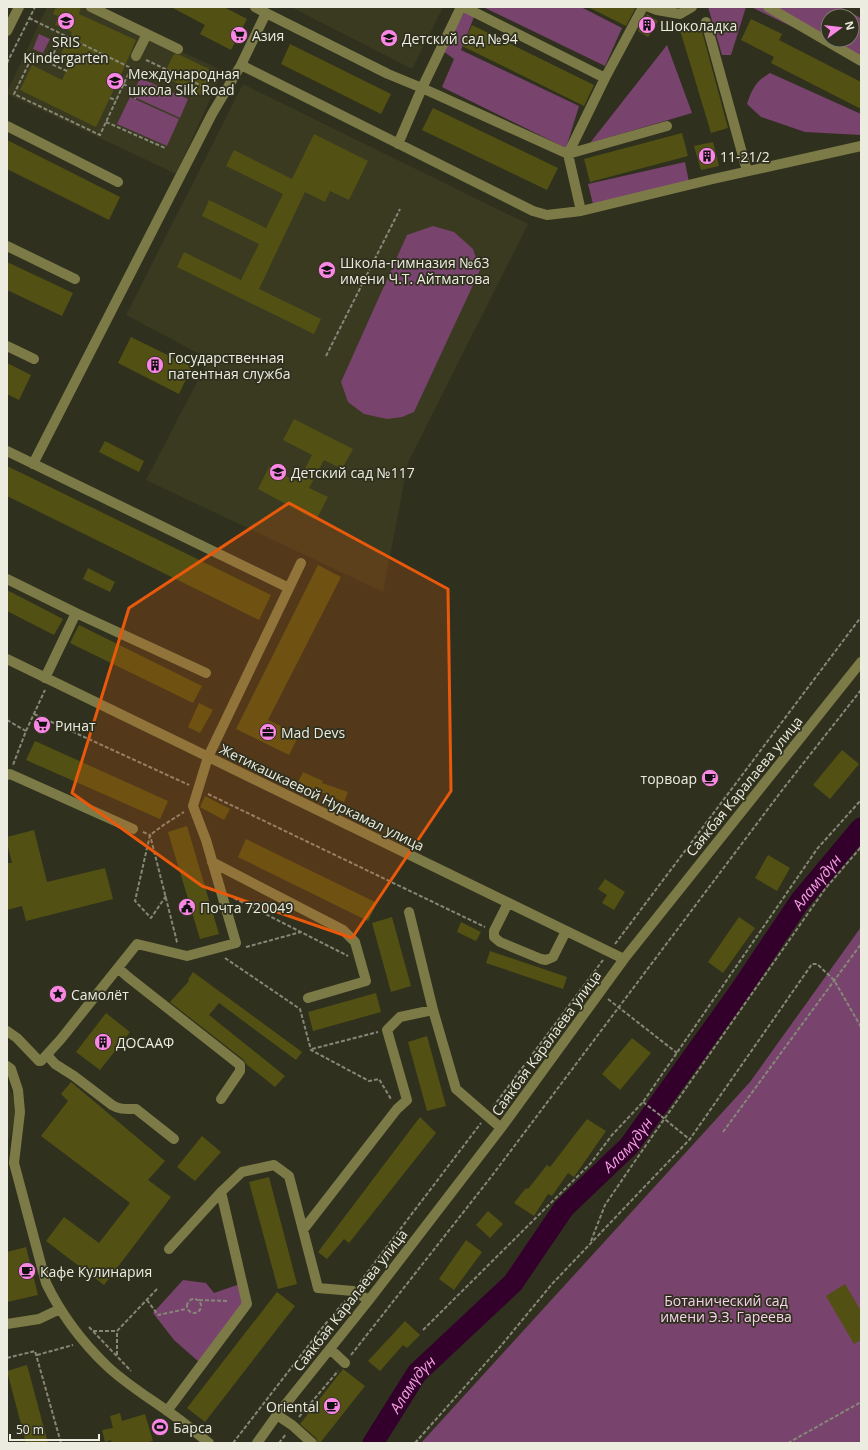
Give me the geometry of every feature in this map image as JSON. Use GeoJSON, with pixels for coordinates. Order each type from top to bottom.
{"type":"FeatureCollection","features":[{"type":"Feature","properties":{"kind":"street"},"geometry":{"type":"LineString","coordinates":[[7,31],[19,7]]}},
{"type":"Feature","properties":{"kind":"street"},"geometry":{"type":"LineString","coordinates":[[91,7],[178,49]]}},
{"type":"Feature","properties":{"kind":"street"},"geometry":{"type":"LineString","coordinates":[[255,7],[388,74],[568,154],[666,126]]}},
{"type":"Feature","properties":{"kind":"street"},"geometry":{"type":"LineString","coordinates":[[398,144],[422,88],[463,7],[605,78]]}},
{"type":"Feature","properties":{"kind":"street"},"geometry":{"type":"LineString","coordinates":[[581,211],[568,154],[605,78],[643,7]]}},
{"type":"Feature","properties":{"kind":"street"},"geometry":{"type":"LineString","coordinates":[[650,7],[657,10],[680,14],[692,7]]}},
{"type":"Feature","properties":{"kind":"street"},"geometry":{"type":"LineString","coordinates":[[768,7],[861,61]]}},
{"type":"Feature","properties":{"kind":"street"},"geometry":{"type":"LineString","coordinates":[[33,464],[212,114],[241,65],[266,13]]}},
{"type":"Feature","properties":{"kind":"street"},"geometry":{"type":"LineString","coordinates":[[706,22],[747,171]]}},
{"type":"Feature","properties":{"kind":"street"},"geometry":{"type":"LineString","coordinates":[[136,56],[147,34]]}},
{"type":"Feature","properties":{"kind":"street"},"geometry":{"type":"LineString","coordinates":[[241,65],[533,211],[547,215],[581,211],[747,171],[861,146]]}},
{"type":"Feature","properties":{"kind":"street"},"geometry":{"type":"LineString","coordinates":[[7,126],[118,182]]}},
{"type":"Feature","properties":{"kind":"street"},"geometry":{"type":"LineString","coordinates":[[7,246],[75,279]]}},
{"type":"Feature","properties":{"kind":"street"},"geometry":{"type":"LineString","coordinates":[[7,346],[34,360]]}},
{"type":"Feature","properties":{"kind":"street"},"geometry":{"type":"LineString","coordinates":[[7,451],[290,588]]}},
{"type":"Feature","properties":{"kind":"street"},"geometry":{"type":"LineString","coordinates":[[7,1031],[17,1038],[40,1062],[137,944],[187,956],[236,943],[194,806],[197,789],[208,757],[301,563]]}},
{"type":"Feature","properties":{"kind":"street"},"geometry":{"type":"LineString","coordinates":[[7,578],[76,613],[206,673]]}},
{"type":"Feature","properties":{"kind":"street"},"geometry":{"type":"LineString","coordinates":[[48,679],[76,613]]}},
{"type":"Feature","properties":{"kind":"street","name":"Жетикашкаевой Нуркамал улица"},"geometry":{"type":"LineString","coordinates":[[7,659],[624,959]]}},
{"type":"Feature","properties":{"kind":"street","name":"Саякбая Каралаева улица"},"geometry":{"type":"LineString","coordinates":[[257,1443],[501,1128],[624,959],[861,662]]}},
{"type":"Feature","properties":{"kind":"street"},"geometry":{"type":"LineString","coordinates":[[8,775],[134,829]]}},
{"type":"Feature","properties":{"kind":"street"},"geometry":{"type":"LineString","coordinates":[[212,862],[343,930],[356,942],[366,981],[308,998]]}},
{"type":"Feature","properties":{"kind":"street"},"geometry":{"type":"LineString","coordinates":[[508,903],[494,931],[494,937],[500,942],[540,959],[546,960],[553,958],[566,931]]}},
{"type":"Feature","properties":{"kind":"street"},"geometry":{"type":"LineString","coordinates":[[409,912],[433,1010],[456,1089],[501,1128]]}},
{"type":"Feature","properties":{"kind":"street"},"geometry":{"type":"LineString","coordinates":[[118,968],[240,1065],[240,1070],[221,1099]]}},
{"type":"Feature","properties":{"kind":"street"},"geometry":{"type":"LineString","coordinates":[[303,1230],[397,1109],[407,1100],[387,1030],[400,1017],[433,1010]]}},
{"type":"Feature","properties":{"kind":"street"},"geometry":{"type":"LineString","coordinates":[[47,1055],[55,1064],[74,1076],[118,1109],[136,1109],[174,1139]]}},
{"type":"Feature","properties":{"kind":"street"},"geometry":{"type":"LineString","coordinates":[[7,1066],[10,1069],[18,1090],[20,1112],[10,1164],[46,1283],[60,1309],[84,1342],[108,1366],[133,1387],[210,1443]]}},
{"type":"Feature","properties":{"kind":"street"},"geometry":{"type":"LineString","coordinates":[[169,1249],[221,1192],[242,1172],[274,1166],[289,1176],[318,1288],[353,1291],[369,1300]]}},
{"type":"Feature","properties":{"kind":"street"},"geometry":{"type":"LineString","coordinates":[[167,1411],[246,1304],[221,1192]]}},
{"type":"Feature","properties":{"kind":"street"},"geometry":{"type":"LineString","coordinates":[[7,1324],[38,1319],[60,1309]]}},
{"type":"Feature","properties":{"kind":"street"},"geometry":{"type":"LineString","coordinates":[[330,1349],[345,1363]]}},
{"type":"Feature","properties":{"kind":"street"},"geometry":{"type":"LineString","coordinates":[[277,1416],[292,1426],[312,1443]]}},
{"type":"Feature","properties":{"kind":"path"},"geometry":{"type":"LineString","coordinates":[[7,63],[35,7]]}},
{"type":"Feature","properties":{"kind":"path"},"geometry":{"type":"LineString","coordinates":[[30,18],[131,68]]}},
{"type":"Feature","properties":{"kind":"path"},"geometry":{"type":"LineString","coordinates":[[49,63],[63,34]]}},
{"type":"Feature","properties":{"kind":"path"},"geometry":{"type":"LineString","coordinates":[[67,71],[33,55],[14,94],[100,135],[136,56],[207,88]]}},
{"type":"Feature","properties":{"kind":"path"},"geometry":{"type":"LineString","coordinates":[[123,84],[138,91],[135,99]]}},
{"type":"Feature","properties":{"kind":"path"},"geometry":{"type":"LineString","coordinates":[[110,98],[116,100]]}},
{"type":"Feature","properties":{"kind":"path"},"geometry":{"type":"LineString","coordinates":[[106,122],[165,148]]}},
{"type":"Feature","properties":{"kind":"path"},"geometry":{"type":"LineString","coordinates":[[326,356],[400,209]]}},
{"type":"Feature","properties":{"kind":"path"},"geometry":{"type":"LineString","coordinates":[[233,1443],[322,1328],[353,1291],[487,1115],[861,617]]}},
{"type":"Feature","properties":{"kind":"path"},"geometry":{"type":"LineString","coordinates":[[8,775],[48,679]]}},
{"type":"Feature","properties":{"kind":"path"},"geometry":{"type":"LineString","coordinates":[[280,1443],[292,1426],[345,1363],[491,1177],[783,789],[861,690]]}},
{"type":"Feature","properties":{"kind":"path"},"geometry":{"type":"LineString","coordinates":[[34,714],[197,789],[494,931]]}},
{"type":"Feature","properties":{"kind":"path"},"geometry":{"type":"LineString","coordinates":[[7,720],[26,731]]}},
{"type":"Feature","properties":{"kind":"path"},"geometry":{"type":"LineString","coordinates":[[423,1330],[586,1168],[612,1135],[643,1102],[817,850],[861,800]]}},
{"type":"Feature","properties":{"kind":"path"},"geometry":{"type":"LineString","coordinates":[[166,895],[151,918],[135,901],[150,835],[194,806]]}},
{"type":"Feature","properties":{"kind":"path"},"geometry":{"type":"LineString","coordinates":[[134,829],[150,835]]}},
{"type":"Feature","properties":{"kind":"path"},"geometry":{"type":"LineString","coordinates":[[150,835],[177,942],[184,944]]}},
{"type":"Feature","properties":{"kind":"path"},"geometry":{"type":"LineString","coordinates":[[590,1243],[605,1205],[664,1118],[825,889],[861,847]]}},
{"type":"Feature","properties":{"kind":"path"},"geometry":{"type":"LineString","coordinates":[[221,891],[361,963]]}},
{"type":"Feature","properties":{"kind":"path"},"geometry":{"type":"LineString","coordinates":[[236,943],[238,950],[301,932]]}},
{"type":"Feature","properties":{"kind":"path"},"geometry":{"type":"LineString","coordinates":[[723,1132],[861,944]]}},
{"type":"Feature","properties":{"kind":"path"},"geometry":{"type":"LineString","coordinates":[[214,950],[300,1008],[311,1050],[369,1080],[379,1080],[397,1109]]}},
{"type":"Feature","properties":{"kind":"path"},"geometry":{"type":"LineString","coordinates":[[415,1443],[500,1347],[552,1284],[690,1139],[812,964],[817,964],[834,980],[861,1027]]}},
{"type":"Feature","properties":{"kind":"path"},"geometry":{"type":"LineString","coordinates":[[587,982],[677,1053]]}},
{"type":"Feature","properties":{"kind":"path"},"geometry":{"type":"LineString","coordinates":[[311,1050],[387,1030]]}},
{"type":"Feature","properties":{"kind":"path"},"geometry":{"type":"LineString","coordinates":[[643,1102],[690,1139]]}},
{"type":"Feature","properties":{"kind":"path"},"geometry":{"type":"LineString","coordinates":[[117,1356],[117,1331],[158,1288]]}},
{"type":"Feature","properties":{"kind":"path"},"geometry":{"type":"LineString","coordinates":[[186,1309],[186,1305],[191,1299],[228,1301]]}},
{"type":"Feature","properties":{"kind":"path"},"geometry":{"type":"LineString","coordinates":[[147,1300],[158,1315],[186,1309]]}},
{"type":"Feature","properties":{"kind":"path"},"geometry":{"type":"LineString","coordinates":[[186,1309],[188,1312],[196,1314],[199,1311],[201,1304],[198,1300]]}},
{"type":"Feature","properties":{"kind":"path"},"geometry":{"type":"LineString","coordinates":[[89,1327],[133,1372]]}},
{"type":"Feature","properties":{"kind":"path"},"geometry":{"type":"LineString","coordinates":[[92,1331],[117,1331]]}},
{"type":"Feature","properties":{"kind":"path"},"geometry":{"type":"LineString","coordinates":[[36,1355],[84,1342]]}},
{"type":"Feature","properties":{"kind":"path"},"geometry":{"type":"LineString","coordinates":[[7,1358],[35,1351],[61,1443]]}},
{"type":"Feature","properties":{"kind":"path"},"geometry":{"type":"LineString","coordinates":[[788,1443],[861,1402]]}},
{"type":"Feature","properties":{"kind":"highlighted area"},"geometry":{"type":"Polygon","coordinates":[[[289,503],[448,589],[451,791],[352,938],[202,886],[72,793],[129,608],[289,503]]]}},
{"type":"Feature","properties":{"kind":"shaded area","name":"Международная школа Silk Road"},"geometry":{"type":"Polygon","coordinates":[[[47,7],[87,7],[223,71],[176,174],[7,94],[47,7]]]}},
{"type":"Feature","properties":{"kind":"shaded area","name":"Детский сад №94"},"geometry":{"type":"Polygon","coordinates":[[[291,7],[443,7],[412,69],[291,7]]]}},
{"type":"Feature","properties":{"kind":"shaded area","name":"Школа-гимназия №63 имени Ч.Т. Айтматова"},"geometry":{"type":"Polygon","coordinates":[[[243,84],[528,224],[408,463],[383,592],[146,480],[209,359],[126,315],[243,84]]]}},
{"type":"Feature","properties":{"kind":"shaded area"},"geometry":{"type":"Polygon","coordinates":[[[7,1081],[14,1101],[15,1117],[10,1137],[7,1141],[7,1081]]]}},
{"type":"Feature","properties":{"kind":"green space"},"geometry":{"type":"Polygon","coordinates":[[[483,7],[581,7],[622,28],[605,66],[483,7]]]}},
{"type":"Feature","properties":{"kind":"green space"},"geometry":{"type":"Polygon","coordinates":[[[708,7],[746,7],[731,55],[722,55],[708,7]]]}},
{"type":"Feature","properties":{"kind":"green space"},"geometry":{"type":"Polygon","coordinates":[[[751,7],[842,8],[820,8],[820,40],[751,7]]]}},
{"type":"Feature","properties":{"kind":"green space"},"geometry":{"type":"Polygon","coordinates":[[[465,11],[474,17],[461,50],[579,106],[566,148],[442,87],[454,59],[443,51],[465,11]]]}},
{"type":"Feature","properties":{"kind":"green space"},"geometry":{"type":"Polygon","coordinates":[[[861,18],[861,60],[836,48],[860,48],[861,18]]]}},
{"type":"Feature","properties":{"kind":"green space"},"geometry":{"type":"Polygon","coordinates":[[[39,34],[50,39],[43,53],[33,49],[39,34]]]}},
{"type":"Feature","properties":{"kind":"green space"},"geometry":{"type":"Polygon","coordinates":[[[667,45],[692,113],[590,143],[667,45]]]}},
{"type":"Feature","properties":{"kind":"green space"},"geometry":{"type":"Polygon","coordinates":[[[770,73],[861,114],[861,135],[805,132],[761,117],[747,104],[755,86],[761,79],[770,73]]]}},
{"type":"Feature","properties":{"kind":"green space"},"geometry":{"type":"Polygon","coordinates":[[[140,78],[188,99],[180,118],[132,96],[140,78]]]}},
{"type":"Feature","properties":{"kind":"green space"},"geometry":{"type":"Polygon","coordinates":[[[130,97],[179,119],[167,146],[117,124],[130,97]]]}},
{"type":"Feature","properties":{"kind":"green space"},"geometry":{"type":"Polygon","coordinates":[[[685,162],[689,182],[593,204],[588,184],[685,162]]]}},
{"type":"Feature","properties":{"kind":"green space"},"geometry":{"type":"Polygon","coordinates":[[[433,226],[454,232],[473,249],[480,270],[414,412],[402,417],[387,419],[364,414],[348,402],[341,382],[407,235],[433,226]]]}},
{"type":"Feature","properties":{"kind":"green space","name":"Ботанический сад имени Э.З. Гареева"},"geometry":{"type":"Polygon","coordinates":[[[861,927],[861,1443],[421,1443],[750,1082],[861,927]]]}},
{"type":"Feature","properties":{"kind":"green space"},"geometry":{"type":"Polygon","coordinates":[[[183,1280],[206,1283],[214,1293],[240,1284],[244,1303],[199,1362],[174,1340],[153,1313],[183,1280]]]}},
{"type":"Feature","properties":{"kind":"building"},"geometry":{"type":"Polygon","coordinates":[[[56,7],[81,7],[79,14],[136,40],[96,127],[20,90],[32,65],[62,80],[70,63],[59,57],[72,32],[55,25],[58,16],[53,14],[56,7]]]}},
{"type":"Feature","properties":{"kind":"building"},"geometry":{"type":"Polygon","coordinates":[[[171,7],[224,7],[247,19],[231,50],[200,34],[205,25],[171,7]]]}},
{"type":"Feature","properties":{"kind":"building"},"geometry":{"type":"Polygon","coordinates":[[[588,7],[636,7],[626,26],[588,7]]]}},
{"type":"Feature","properties":{"kind":"building","name":"Шоколадка"},"geometry":{"type":"Polygon","coordinates":[[[647,14],[658,21],[648,37],[638,31],[647,14]]]}},
{"type":"Feature","properties":{"kind":"building"},"geometry":{"type":"Polygon","coordinates":[[[751,19],[782,34],[779,40],[861,82],[861,109],[771,63],[774,57],[741,40],[751,19]]]}},
{"type":"Feature","properties":{"kind":"building"},"geometry":{"type":"Polygon","coordinates":[[[700,24],[728,128],[711,133],[680,30],[700,24]]]}},
{"type":"Feature","properties":{"kind":"building"},"geometry":{"type":"Polygon","coordinates":[[[472,25],[594,85],[584,106],[462,46],[472,25]]]}},
{"type":"Feature","properties":{"kind":"building"},"geometry":{"type":"Polygon","coordinates":[[[290,44],[391,94],[381,114],[281,64],[290,44]]]}},
{"type":"Feature","properties":{"kind":"building"},"geometry":{"type":"Polygon","coordinates":[[[174,54],[180,55],[215,72],[203,96],[163,76],[174,54]]]}},
{"type":"Feature","properties":{"kind":"building"},"geometry":{"type":"Polygon","coordinates":[[[433,108],[558,168],[547,190],[422,130],[433,108]]]}},
{"type":"Feature","properties":{"kind":"building"},"geometry":{"type":"Polygon","coordinates":[[[682,133],[688,156],[590,182],[584,159],[682,133]]]}},
{"type":"Feature","properties":{"kind":"building"},"geometry":{"type":"Polygon","coordinates":[[[314,134],[368,161],[349,200],[330,191],[325,202],[305,192],[259,289],[321,319],[314,334],[177,267],[184,252],[241,280],[259,244],[202,216],[209,200],[266,228],[283,194],[226,166],[234,150],[292,179],[314,134]]]}},
{"type":"Feature","properties":{"kind":"building"},"geometry":{"type":"Polygon","coordinates":[[[7,140],[120,197],[109,220],[7,169],[7,140]]]}},
{"type":"Feature","properties":{"kind":"building","name":"11-21/2"},"geometry":{"type":"Polygon","coordinates":[[[713,142],[719,166],[701,170],[694,146],[713,142]]]}},
{"type":"Feature","properties":{"kind":"building"},"geometry":{"type":"Polygon","coordinates":[[[7,262],[73,293],[62,316],[7,290],[7,262]]]}},
{"type":"Feature","properties":{"kind":"building","name":"Государственная патентная служба"},"geometry":{"type":"Polygon","coordinates":[[[131,337],[192,367],[179,394],[118,363],[131,337]]]}},
{"type":"Feature","properties":{"kind":"building"},"geometry":{"type":"Polygon","coordinates":[[[7,363],[31,375],[19,400],[7,394],[7,363]]]}},
{"type":"Feature","properties":{"kind":"building"},"geometry":{"type":"Polygon","coordinates":[[[294,419],[353,449],[342,469],[324,460],[309,488],[328,497],[316,520],[258,489],[269,467],[298,482],[312,455],[283,440],[294,419]]]}},
{"type":"Feature","properties":{"kind":"building"},"geometry":{"type":"Polygon","coordinates":[[[105,441],[144,461],[139,472],[99,452],[105,441]]]}},
{"type":"Feature","properties":{"kind":"building"},"geometry":{"type":"Polygon","coordinates":[[[7,466],[271,595],[259,620],[7,496],[7,466]]]}},
{"type":"Feature","properties":{"kind":"building"},"geometry":{"type":"Polygon","coordinates":[[[318,565],[341,577],[268,720],[299,735],[289,755],[236,729],[318,565]]]}},
{"type":"Feature","properties":{"kind":"building"},"geometry":{"type":"Polygon","coordinates":[[[88,568],[115,582],[110,592],[83,579],[88,568]]]}},
{"type":"Feature","properties":{"kind":"building"},"geometry":{"type":"Polygon","coordinates":[[[7,590],[63,619],[54,635],[7,611],[7,590]]]}},
{"type":"Feature","properties":{"kind":"building"},"geometry":{"type":"Polygon","coordinates":[[[79,625],[202,686],[193,703],[70,643],[79,625]]]}},
{"type":"Feature","properties":{"kind":"building"},"geometry":{"type":"Polygon","coordinates":[[[199,703],[213,710],[200,733],[188,727],[199,703]]]}},
{"type":"Feature","properties":{"kind":"building","name":"Ринат"},"geometry":{"type":"Polygon","coordinates":[[[38,718],[50,724],[46,732],[34,726],[38,718]]]}},
{"type":"Feature","properties":{"kind":"building"},"geometry":{"type":"Polygon","coordinates":[[[35,741],[168,801],[160,819],[26,760],[35,741]]]}},
{"type":"Feature","properties":{"kind":"building"},"geometry":{"type":"Polygon","coordinates":[[[842,750],[859,764],[830,799],[813,785],[842,750]]]}},
{"type":"Feature","properties":{"kind":"building"},"geometry":{"type":"Polygon","coordinates":[[[303,772],[323,781],[322,783],[348,792],[344,802],[298,782],[303,772]]]}},
{"type":"Feature","properties":{"kind":"building"},"geometry":{"type":"Polygon","coordinates":[[[205,796],[230,809],[224,820],[200,807],[205,796]]]}},
{"type":"Feature","properties":{"kind":"building"},"geometry":{"type":"Polygon","coordinates":[[[187,826],[219,934],[200,939],[168,832],[187,826]]]}},
{"type":"Feature","properties":{"kind":"building"},"geometry":{"type":"Polygon","coordinates":[[[34,830],[47,882],[105,868],[113,899],[26,921],[22,906],[7,910],[7,863],[12,863],[7,837],[34,830]]]}},
{"type":"Feature","properties":{"kind":"building"},"geometry":{"type":"Polygon","coordinates":[[[246,839],[377,903],[368,921],[238,857],[246,839]]]}},
{"type":"Feature","properties":{"kind":"building"},"geometry":{"type":"Polygon","coordinates":[[[768,855],[790,868],[777,891],[755,878],[768,855]]]}},
{"type":"Feature","properties":{"kind":"building"},"geometry":{"type":"Polygon","coordinates":[[[605,879],[625,892],[614,910],[602,903],[607,895],[598,889],[605,879]]]}},
{"type":"Feature","properties":{"kind":"building"},"geometry":{"type":"Polygon","coordinates":[[[392,917],[411,986],[391,992],[372,923],[392,917]]]}},
{"type":"Feature","properties":{"kind":"building"},"geometry":{"type":"Polygon","coordinates":[[[739,917],[755,928],[723,973],[708,962],[739,917]]]}},
{"type":"Feature","properties":{"kind":"building"},"geometry":{"type":"Polygon","coordinates":[[[461,922],[481,932],[476,941],[457,932],[461,922]]]}},
{"type":"Feature","properties":{"kind":"building"},"geometry":{"type":"Polygon","coordinates":[[[490,951],[567,977],[563,989],[486,963],[490,951]]]}},
{"type":"Feature","properties":{"kind":"building"},"geometry":{"type":"Polygon","coordinates":[[[193,972],[302,1052],[296,1060],[219,1003],[209,1015],[285,1076],[275,1087],[246,1064],[244,1060],[170,1002],[189,981],[188,980],[193,972]]]}},
{"type":"Feature","properties":{"kind":"building"},"geometry":{"type":"Polygon","coordinates":[[[376,993],[381,1012],[313,1031],[308,1012],[376,993]]]}},
{"type":"Feature","properties":{"kind":"building","name":"ДОСААФ"},"geometry":{"type":"Polygon","coordinates":[[[106,1013],[130,1032],[100,1070],[76,1052],[106,1013]]]}},
{"type":"Feature","properties":{"kind":"building"},"geometry":{"type":"Polygon","coordinates":[[[427,1036],[446,1106],[427,1111],[408,1042],[427,1036]]]}},
{"type":"Feature","properties":{"kind":"building"},"geometry":{"type":"Polygon","coordinates":[[[632,1038],[651,1053],[620,1090],[602,1074],[632,1038]]]}},
{"type":"Feature","properties":{"kind":"building"},"geometry":{"type":"Polygon","coordinates":[[[71,1082],[165,1161],[148,1180],[171,1197],[104,1285],[46,1241],[64,1217],[99,1243],[130,1203],[41,1136],[68,1101],[61,1094],[71,1082]]]}},
{"type":"Feature","properties":{"kind":"building"},"geometry":{"type":"Polygon","coordinates":[[[420,1117],[436,1133],[349,1243],[344,1239],[327,1259],[318,1252],[420,1117]]]}},
{"type":"Feature","properties":{"kind":"building"},"geometry":{"type":"Polygon","coordinates":[[[587,1119],[606,1131],[574,1177],[568,1173],[552,1196],[548,1194],[534,1216],[514,1203],[526,1188],[528,1189],[547,1165],[550,1167],[587,1119]]]}},
{"type":"Feature","properties":{"kind":"building"},"geometry":{"type":"Polygon","coordinates":[[[202,1136],[221,1152],[195,1181],[177,1167],[202,1136]]]}},
{"type":"Feature","properties":{"kind":"building"},"geometry":{"type":"Polygon","coordinates":[[[269,1177],[297,1284],[278,1289],[249,1182],[269,1177]]]}},
{"type":"Feature","properties":{"kind":"building"},"geometry":{"type":"Polygon","coordinates":[[[488,1211],[503,1224],[490,1238],[476,1225],[488,1211]]]}},
{"type":"Feature","properties":{"kind":"building"},"geometry":{"type":"Polygon","coordinates":[[[466,1240],[482,1252],[454,1290],[439,1279],[466,1240]]]}},
{"type":"Feature","properties":{"kind":"building"},"geometry":{"type":"Polygon","coordinates":[[[26,1247],[38,1295],[7,1302],[7,1252],[26,1247]]]}},
{"type":"Feature","properties":{"kind":"building"},"geometry":{"type":"Polygon","coordinates":[[[845,1284],[861,1311],[861,1340],[854,1344],[826,1296],[845,1284]]]}},
{"type":"Feature","properties":{"kind":"building"},"geometry":{"type":"Polygon","coordinates":[[[277,1292],[295,1306],[205,1422],[187,1408],[277,1292]]]}},
{"type":"Feature","properties":{"kind":"building"},"geometry":{"type":"Polygon","coordinates":[[[405,1321],[420,1335],[407,1348],[403,1345],[380,1371],[368,1361],[405,1321]]]}},
{"type":"Feature","properties":{"kind":"building"},"geometry":{"type":"Polygon","coordinates":[[[27,1365],[48,1443],[26,1443],[7,1371],[27,1365]]]}},
{"type":"Feature","properties":{"kind":"building","name":"Oriental"},"geometry":{"type":"Polygon","coordinates":[[[343,1369],[365,1386],[320,1443],[318,1443],[316,1438],[300,1424],[343,1369]]]}},
{"type":"Feature","properties":{"kind":"building"},"geometry":{"type":"Polygon","coordinates":[[[120,1413],[122,1421],[145,1414],[153,1441],[144,1443],[112,1443],[111,1440],[105,1442],[102,1430],[113,1428],[110,1416],[120,1413]]]}},
{"type":"Feature","properties":{"kind":"waterway","name":"Аламүдүн"},"geometry":{"type":"LineString","coordinates":[[373,1443],[417,1373],[513,1283],[564,1208],[629,1146],[739,992],[800,901],[861,828]]}},
{"type":"Feature","properties":{"kind":"place","name":"SRIS Kindergarten"},"geometry":{"type":"Point","coordinates":[66,21]}},
{"type":"Feature","properties":{"kind":"place","name":"Шоколадка"},"geometry":{"type":"Point","coordinates":[647,25]}},
{"type":"Feature","properties":{"kind":"place","name":"Азия"},"geometry":{"type":"Point","coordinates":[239,35]}},
{"type":"Feature","properties":{"kind":"place","name":"Детский сад №94"},"geometry":{"type":"Point","coordinates":[389,38]}},
{"type":"Feature","properties":{"kind":"place","name":"Международная школа Silk Road"},"geometry":{"type":"Point","coordinates":[115,81]}},
{"type":"Feature","properties":{"kind":"place","name":"11-21/2"},"geometry":{"type":"Point","coordinates":[707,156]}},
{"type":"Feature","properties":{"kind":"place","name":"Школа-гимназия №63 имени Ч.Т. Айтматова"},"geometry":{"type":"Point","coordinates":[327,270]}},
{"type":"Feature","properties":{"kind":"place","name":"Государственная патентная служба"},"geometry":{"type":"Point","coordinates":[155,365]}},
{"type":"Feature","properties":{"kind":"place","name":"Детский сад №117"},"geometry":{"type":"Point","coordinates":[278,472]}},
{"type":"Feature","properties":{"kind":"place","name":"Ринат"},"geometry":{"type":"Point","coordinates":[42,725]}},
{"type":"Feature","properties":{"kind":"place","name":"Mad Devs"},"geometry":{"type":"Point","coordinates":[268,732]}},
{"type":"Feature","properties":{"kind":"place","name":"торвоар"},"geometry":{"type":"Point","coordinates":[710,778]}},
{"type":"Feature","properties":{"kind":"place","name":"Почта 720049"},"geometry":{"type":"Point","coordinates":[187,907]}},
{"type":"Feature","properties":{"kind":"place","name":"Самолёт"},"geometry":{"type":"Point","coordinates":[58,994]}},
{"type":"Feature","properties":{"kind":"place","name":"ДОСААФ"},"geometry":{"type":"Point","coordinates":[103,1042]}},
{"type":"Feature","properties":{"kind":"place","name":"Кафе Кулинария"},"geometry":{"type":"Point","coordinates":[27,1271]}},
{"type":"Feature","properties":{"kind":"place","name":"Oriental"},"geometry":{"type":"Point","coordinates":[332,1406]}},
{"type":"Feature","properties":{"kind":"place","name":"Барса"},"geometry":{"type":"Point","coordinates":[160,1427]}}]}
